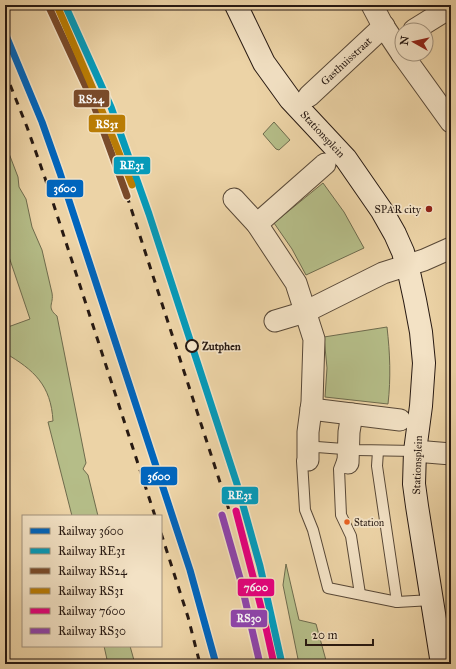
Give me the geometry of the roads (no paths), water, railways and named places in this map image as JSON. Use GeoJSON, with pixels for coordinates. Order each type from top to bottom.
{"type":"FeatureCollection","features":[{"type":"Feature","properties":{"kind":"street","name":"Stationsplein"},"geometry":{"type":"LineString","coordinates":[[236,5],[264,63],[290,99],[346,159],[382,211],[395,234],[407,265],[421,332],[424,362],[421,406],[415,451],[414,484],[416,506],[442,664]]}},
{"type":"Feature","properties":{"kind":"street"},"geometry":{"type":"LineString","coordinates":[[372,5],[394,40]]}},
{"type":"Feature","properties":{"kind":"street"},"geometry":{"type":"LineString","coordinates":[[427,22],[451,7]]}},
{"type":"Feature","properties":{"kind":"street","name":"Gasthuisstraat"},"geometry":{"type":"LineString","coordinates":[[308,96],[394,40]]}},
{"type":"Feature","properties":{"kind":"street"},"geometry":{"type":"LineString","coordinates":[[409,62],[451,122]]}},
{"type":"Feature","properties":{"kind":"street","name":"Stationsplein"},"geometry":{"type":"LineString","coordinates":[[257,224],[325,164]]}},
{"type":"Feature","properties":{"kind":"street"},"geometry":{"type":"LineString","coordinates":[[234,199],[257,224],[296,283],[314,339],[308,455]]}},
{"type":"Feature","properties":{"kind":"street"},"geometry":{"type":"LineString","coordinates":[[275,322],[305,312],[383,273],[451,248]]}},
{"type":"Feature","properties":{"kind":"street"},"geometry":{"type":"LineString","coordinates":[[310,418],[352,414],[400,420]]}},
{"type":"Feature","properties":{"kind":"street"},"geometry":{"type":"LineString","coordinates":[[350,455],[349,432],[352,414]]}},
{"type":"Feature","properties":{"kind":"street"},"geometry":{"type":"LineString","coordinates":[[415,451],[451,454]]}},
{"type":"Feature","properties":{"kind":"lane"},"geometry":{"type":"LineString","coordinates":[[415,451],[378,451],[350,455],[317,448],[302,461],[305,510],[314,530],[328,588],[397,602],[432,600]]}},
{"type":"Feature","properties":{"kind":"lane"},"geometry":{"type":"LineString","coordinates":[[378,451],[377,466],[397,602]]}},
{"type":"Feature","properties":{"kind":"lane"},"geometry":{"type":"LineString","coordinates":[[350,455],[342,461],[339,469],[341,515],[351,536],[360,594]]}},
{"type":"Feature","properties":{"kind":"railway"},"geometry":{"type":"LineString","coordinates":[[5,72],[45,178],[155,515]]}},
{"type":"Feature","properties":{"kind":"railway"},"geometry":{"type":"LineString","coordinates":[[127,196],[230,513]]}},
{"type":"Feature","properties":{"kind":"railway"},"geometry":{"type":"LineString","coordinates":[[162,536],[188,617],[200,664]]}},
{"type":"Feature","properties":{"kind":"rail line","name":"RS24"},"geometry":{"type":"LineString","coordinates":[[48,5],[92,100],[127,196]]}},
{"type":"Feature","properties":{"kind":"rail line","name":"RE31"},"geometry":{"type":"LineString","coordinates":[[65,5],[111,107],[149,214],[237,484],[260,566],[282,664]]}},
{"type":"Feature","properties":{"kind":"rail line","name":"RS31"},"geometry":{"type":"LineString","coordinates":[[58,8],[132,185]]}},
{"type":"Feature","properties":{"kind":"rail line","name":"3600"},"geometry":{"type":"LineString","coordinates":[[5,33],[42,122],[60,173],[190,570],[216,664]]}},
{"type":"Feature","properties":{"kind":"rail line","name":"7600"},"geometry":{"type":"LineString","coordinates":[[236,511],[274,664]]}},
{"type":"Feature","properties":{"kind":"rail line","name":"RS30"},"geometry":{"type":"LineString","coordinates":[[222,515],[240,578],[260,664]]}},
{"type":"Feature","properties":{"kind":"place","name":"SPAR city"},"geometry":{"type":"Point","coordinates":[429,209]}},
{"type":"Feature","properties":{"kind":"place","name":"Zutphen"},"geometry":{"type":"Point","coordinates":[192,346]}},
{"type":"Feature","properties":{"kind":"place","name":"Station"},"geometry":{"type":"Point","coordinates":[347,522]}}]}
